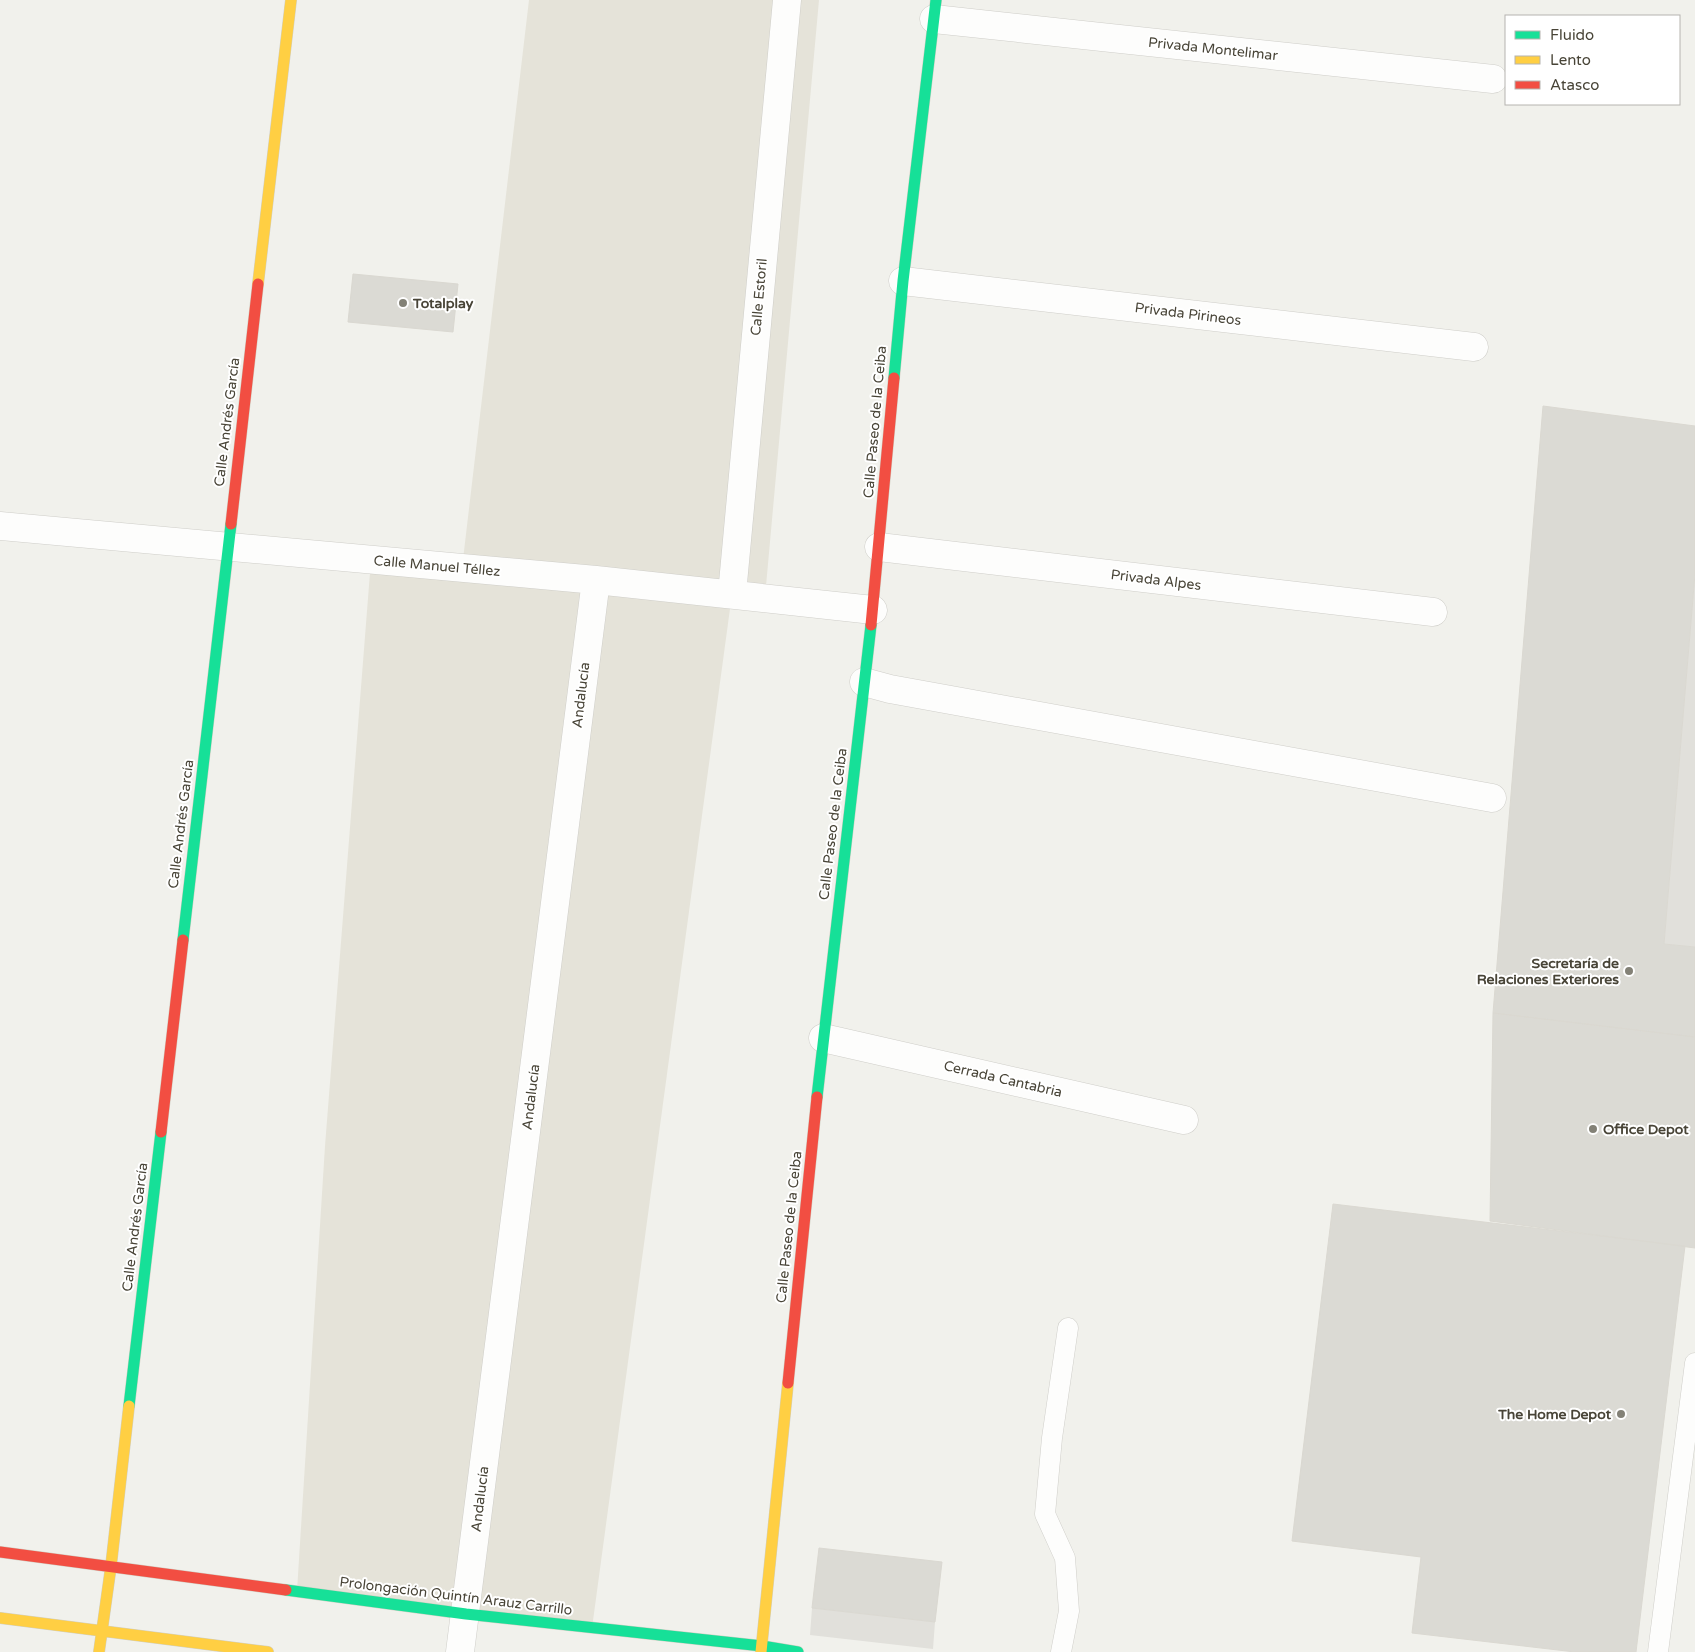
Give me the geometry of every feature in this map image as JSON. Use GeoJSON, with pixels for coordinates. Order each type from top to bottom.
{"type":"FeatureCollection","features":[{"type":"Feature","properties":{"kind":"street","name":"Calle Andrés García"},"geometry":{"type":"LineString","coordinates":[[99,1652],[111,1566],[291,0]]}},
{"type":"Feature","properties":{"kind":"street","name":"Calle Estoril"},"geometry":{"type":"LineString","coordinates":[[732,594],[787,0]]}},
{"type":"Feature","properties":{"kind":"street","name":"Privada Montelimar"},"geometry":{"type":"LineString","coordinates":[[935,9],[1493,79]]}},
{"type":"Feature","properties":{"kind":"street","name":"Calle Paseo de la Ceiba"},"geometry":{"type":"LineString","coordinates":[[762,1649],[823,1038],[873,610],[903,281],[935,9]]}},
{"type":"Feature","properties":{"kind":"street","name":"Privada Pirineos"},"geometry":{"type":"LineString","coordinates":[[903,281],[1474,347]]}},
{"type":"Feature","properties":{"kind":"street","name":"Calle Manuel Téllez"},"geometry":{"type":"LineString","coordinates":[[0,526],[596,580],[873,610]]}},
{"type":"Feature","properties":{"kind":"street","name":"Privada Alpes"},"geometry":{"type":"LineString","coordinates":[[879,547],[1433,612]]}},
{"type":"Feature","properties":{"kind":"street","name":"Andalucía"},"geometry":{"type":"LineString","coordinates":[[460,1652],[596,580]]}},
{"type":"Feature","properties":{"kind":"street"},"geometry":{"type":"LineString","coordinates":[[864,682],[890,689],[1492,798]]}},
{"type":"Feature","properties":{"kind":"street","name":"Cerrada Cantabria"},"geometry":{"type":"LineString","coordinates":[[823,1038],[1184,1120]]}},
{"type":"Feature","properties":{"kind":"street","name":"Prolongación Quintín Arauz Carrillo"},"geometry":{"type":"LineString","coordinates":[[0,1552],[466,1614],[798,1652]]}},
{"type":"Feature","properties":{"kind":"street"},"geometry":{"type":"LineString","coordinates":[[0,1618],[268,1652]]}},
{"type":"Feature","properties":{"kind":"lane"},"geometry":{"type":"LineString","coordinates":[[1061,1652],[1070,1611],[1065,1558],[1045,1514],[1052,1438],[1068,1328]]}},
{"type":"Feature","properties":{"kind":"lane"},"geometry":{"type":"LineString","coordinates":[[1658,1652],[1695,1362]]}},
{"type":"Feature","properties":{"kind":"shaded area"},"geometry":{"type":"Polygon","coordinates":[[[529,0],[819,0],[765,597],[732,594],[592,1628],[297,1591],[325,1146],[371,560],[462,568],[529,0]]]}},
{"type":"Feature","properties":{"kind":"shaded area"},"geometry":{"type":"Polygon","coordinates":[[[1695,574],[1695,947],[1664,944],[1695,574]]]}},
{"type":"Feature","properties":{"kind":"shaded area"},"geometry":{"type":"Polygon","coordinates":[[[812,1608],[935,1622],[933,1649],[810,1635],[812,1608]]]}},
{"type":"Feature","properties":{"kind":"building","name":"Totalplay"},"geometry":{"type":"Polygon","coordinates":[[[353,274],[458,284],[453,332],[348,322],[353,274]]]}},
{"type":"Feature","properties":{"kind":"building"},"geometry":{"type":"Polygon","coordinates":[[[1543,406],[1695,426],[1695,574],[1664,944],[1695,947],[1695,1037],[1493,1013],[1543,406]]]}},
{"type":"Feature","properties":{"kind":"building","name":"Office Depot"},"geometry":{"type":"Polygon","coordinates":[[[1493,1013],[1695,1037],[1695,1248],[1490,1221],[1493,1013]]]}},
{"type":"Feature","properties":{"kind":"building"},"geometry":{"type":"Polygon","coordinates":[[[1333,1204],[1685,1246],[1636,1652],[1575,1652],[1412,1633],[1421,1557],[1292,1541],[1333,1204]]]}},
{"type":"Feature","properties":{"kind":"building"},"geometry":{"type":"Polygon","coordinates":[[[819,1548],[942,1562],[935,1622],[812,1608],[819,1548]]]}},
{"type":"Feature","properties":{"kind":"traffic: fast"},"geometry":{"type":"LineString","coordinates":[[894,378],[903,281],[936,0]]}},
{"type":"Feature","properties":{"kind":"traffic: fast"},"geometry":{"type":"LineString","coordinates":[[183,940],[231,524]]}},
{"type":"Feature","properties":{"kind":"traffic: fast"},"geometry":{"type":"LineString","coordinates":[[817,1097],[871,625]]}},
{"type":"Feature","properties":{"kind":"traffic: fast"},"geometry":{"type":"LineString","coordinates":[[129,1406],[161,1132]]}},
{"type":"Feature","properties":{"kind":"traffic: fast"},"geometry":{"type":"LineString","coordinates":[[286,1590],[466,1614],[762,1646],[798,1652]]}},
{"type":"Feature","properties":{"kind":"traffic: slow"},"geometry":{"type":"LineString","coordinates":[[258,284],[291,0]]}},
{"type":"Feature","properties":{"kind":"traffic: slow"},"geometry":{"type":"LineString","coordinates":[[761,1652],[788,1383]]}},
{"type":"Feature","properties":{"kind":"traffic: slow"},"geometry":{"type":"LineString","coordinates":[[99,1652],[111,1566],[129,1406]]}},
{"type":"Feature","properties":{"kind":"traffic: slow"},"geometry":{"type":"LineString","coordinates":[[0,1618],[268,1652]]}},
{"type":"Feature","properties":{"kind":"traffic: jam"},"geometry":{"type":"LineString","coordinates":[[231,524],[258,284]]}},
{"type":"Feature","properties":{"kind":"traffic: jam"},"geometry":{"type":"LineString","coordinates":[[871,625],[894,378]]}},
{"type":"Feature","properties":{"kind":"traffic: jam"},"geometry":{"type":"LineString","coordinates":[[161,1132],[183,940]]}},
{"type":"Feature","properties":{"kind":"traffic: jam"},"geometry":{"type":"LineString","coordinates":[[788,1383],[817,1097]]}},
{"type":"Feature","properties":{"kind":"traffic: jam"},"geometry":{"type":"LineString","coordinates":[[0,1552],[286,1590]]}},
{"type":"Feature","properties":{"kind":"place","name":"Totalplay"},"geometry":{"type":"Point","coordinates":[403,303]}},
{"type":"Feature","properties":{"kind":"place","name":"Secretaría de Relaciones Exteriores"},"geometry":{"type":"Point","coordinates":[1629,971]}},
{"type":"Feature","properties":{"kind":"place","name":"Office Depot"},"geometry":{"type":"Point","coordinates":[1593,1129]}},
{"type":"Feature","properties":{"kind":"place","name":"The Home Depot"},"geometry":{"type":"Point","coordinates":[1621,1414]}}]}
